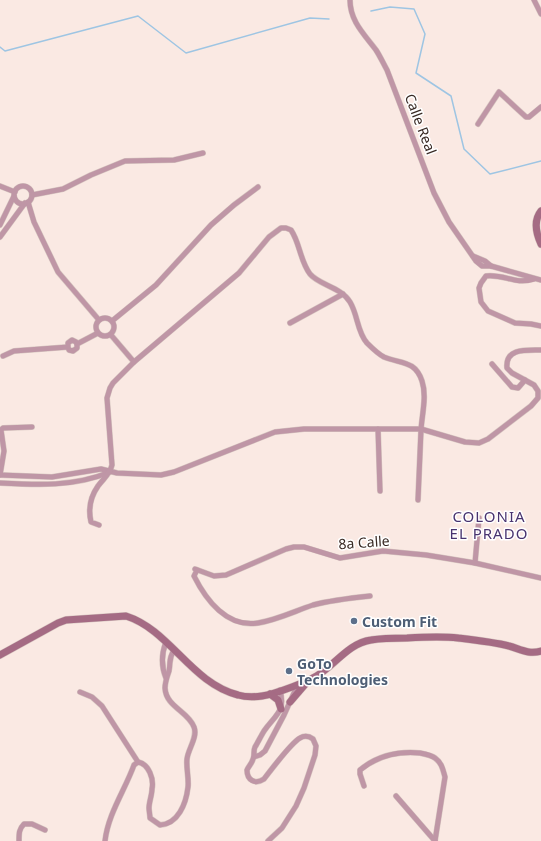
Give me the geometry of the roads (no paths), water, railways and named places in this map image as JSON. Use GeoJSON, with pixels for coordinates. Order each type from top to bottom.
{"type":"FeatureCollection","features":[{"type":"Feature","properties":{"kind":"main road"},"geometry":{"type":"LineString","coordinates":[[541,211],[537,217],[536,230],[541,244]]}},
{"type":"Feature","properties":{"kind":"main road"},"geometry":{"type":"LineString","coordinates":[[0,655],[66,620],[126,616],[142,622],[201,675],[216,685],[228,692],[240,695],[257,696],[270,694],[309,680],[321,674],[354,647],[370,640],[440,636],[509,646],[533,653],[541,651]]}},
{"type":"Feature","properties":{"kind":"main road"},"geometry":{"type":"LineString","coordinates":[[290,702],[309,680]]}},
{"type":"Feature","properties":{"kind":"main road"},"geometry":{"type":"LineString","coordinates":[[270,694],[278,700],[281,708]]}},
{"type":"Feature","properties":{"kind":"street","name":"Calle Real"},"geometry":{"type":"LineString","coordinates":[[350,0],[350,8],[355,23],[376,50],[386,70],[434,193],[449,222],[476,261],[482,266],[491,266],[541,280]]}},
{"type":"Feature","properties":{"kind":"street"},"geometry":{"type":"LineString","coordinates":[[534,0],[541,14]]}},
{"type":"Feature","properties":{"kind":"street"},"geometry":{"type":"LineString","coordinates":[[478,124],[498,92],[526,117],[529,117],[541,107]]}},
{"type":"Feature","properties":{"kind":"street"},"geometry":{"type":"LineString","coordinates":[[0,237],[32,195],[63,189],[91,175],[125,161],[174,160],[203,153]]}},
{"type":"Feature","properties":{"kind":"street"},"geometry":{"type":"LineString","coordinates":[[0,186],[15,194],[19,203],[26,203]]}},
{"type":"Feature","properties":{"kind":"street"},"geometry":{"type":"LineString","coordinates":[[0,225],[3,222],[19,187],[24,186],[31,190],[32,195]]}},
{"type":"Feature","properties":{"kind":"street"},"geometry":{"type":"LineString","coordinates":[[112,321],[156,285],[211,226],[258,187]]}},
{"type":"Feature","properties":{"kind":"street"},"geometry":{"type":"LineString","coordinates":[[26,203],[58,272],[100,320]]}},
{"type":"Feature","properties":{"kind":"street"},"geometry":{"type":"LineString","coordinates":[[99,525],[91,522],[89,513],[90,506],[98,487],[111,472],[112,465],[107,403],[108,393],[113,383],[134,362],[239,273],[269,237],[280,228],[291,230],[297,239],[305,264],[311,275],[343,294],[352,306],[362,336],[368,343],[383,356],[408,364],[415,369],[422,380],[424,395],[418,500]]}},
{"type":"Feature","properties":{"kind":"street"},"geometry":{"type":"LineString","coordinates":[[535,279],[517,282],[501,276],[486,276],[479,288],[481,302],[488,310],[515,323],[541,326]]}},
{"type":"Feature","properties":{"kind":"street"},"geometry":{"type":"LineString","coordinates":[[290,323],[343,294]]}},
{"type":"Feature","properties":{"kind":"street"},"geometry":{"type":"LineString","coordinates":[[98,333],[96,325],[100,320],[104,318],[112,321]]}},
{"type":"Feature","properties":{"kind":"street"},"geometry":{"type":"LineString","coordinates":[[3,356],[14,351],[68,347],[70,350],[75,350],[78,347],[77,344],[98,333],[106,336],[111,334],[114,328],[112,321]]}},
{"type":"Feature","properties":{"kind":"street"},"geometry":{"type":"LineString","coordinates":[[111,334],[134,362]]}},
{"type":"Feature","properties":{"kind":"street"},"geometry":{"type":"LineString","coordinates":[[32,427],[0,428],[4,451],[0,475],[52,477],[101,470],[117,473],[160,475],[174,472],[275,432],[304,429],[421,429],[465,442],[479,443],[488,439],[531,406],[538,398],[538,391],[534,385],[507,368],[506,362],[511,354],[518,351],[541,350]]}},
{"type":"Feature","properties":{"kind":"street"},"geometry":{"type":"LineString","coordinates":[[492,364],[512,387],[518,388],[525,380]]}},
{"type":"Feature","properties":{"kind":"street"},"geometry":{"type":"LineString","coordinates":[[378,429],[380,491]]}},
{"type":"Feature","properties":{"kind":"street"},"geometry":{"type":"LineString","coordinates":[[0,483],[56,485],[111,472]]}},
{"type":"Feature","properties":{"kind":"street"},"geometry":{"type":"LineString","coordinates":[[475,563],[479,518]]}},
{"type":"Feature","properties":{"kind":"street","name":"8a Calle"},"geometry":{"type":"LineString","coordinates":[[370,596],[342,598],[313,605],[257,624],[242,623],[225,616],[208,599],[194,576],[196,569],[214,576],[226,575],[286,549],[304,547],[340,558],[390,551],[456,559],[541,577]]}},
{"type":"Feature","properties":{"kind":"street"},"geometry":{"type":"LineString","coordinates":[[166,642],[162,654],[162,670],[166,678]]}},
{"type":"Feature","properties":{"kind":"street"},"geometry":{"type":"LineString","coordinates":[[80,692],[92,696],[102,706],[138,762],[146,766],[151,776],[153,787],[149,807],[150,818],[160,825],[167,825],[174,821],[180,812],[186,794],[188,786],[187,760],[195,732],[194,726],[187,716],[174,706],[165,690],[170,658],[174,650]]}},
{"type":"Feature","properties":{"kind":"street"},"geometry":{"type":"LineString","coordinates":[[254,757],[263,754],[284,715],[298,684]]}},
{"type":"Feature","properties":{"kind":"street"},"geometry":{"type":"LineString","coordinates":[[268,841],[282,828],[296,806],[304,788],[315,755],[316,746],[315,742],[309,737],[301,737],[264,779],[258,782],[250,779],[247,773],[254,757],[253,752],[262,734],[276,718],[281,708],[282,701],[280,690]]}},
{"type":"Feature","properties":{"kind":"street"},"geometry":{"type":"LineString","coordinates":[[262,734],[271,738]]}},
{"type":"Feature","properties":{"kind":"street"},"geometry":{"type":"LineString","coordinates":[[364,786],[360,770],[378,759],[397,753],[425,754],[434,757],[442,767],[445,777],[434,841],[396,796]]}},
{"type":"Feature","properties":{"kind":"street"},"geometry":{"type":"LineString","coordinates":[[105,841],[107,830],[120,798],[134,765],[138,762]]}},
{"type":"Feature","properties":{"kind":"street"},"geometry":{"type":"LineString","coordinates":[[19,841],[19,832],[24,824],[32,824],[45,830]]}},
{"type":"Feature","properties":{"kind":"waterway"},"geometry":{"type":"LineString","coordinates":[[371,11],[390,7],[414,9],[425,34],[416,73],[451,96],[464,149],[490,174],[541,161]]}},
{"type":"Feature","properties":{"kind":"waterway"},"geometry":{"type":"LineString","coordinates":[[0,47],[5,51],[138,16],[186,53],[310,18],[329,19]]}},
{"type":"Feature","properties":{"kind":"place","name":"Custom Fit"},"geometry":{"type":"Point","coordinates":[354,621]}},
{"type":"Feature","properties":{"kind":"place","name":"GoTo Technologies"},"geometry":{"type":"Point","coordinates":[289,671]}},
{"type":"Feature","properties":{"kind":"district","name":"COLONIA EL PRADO"},"geometry":{"type":"Point","coordinates":[489,524]}}]}
